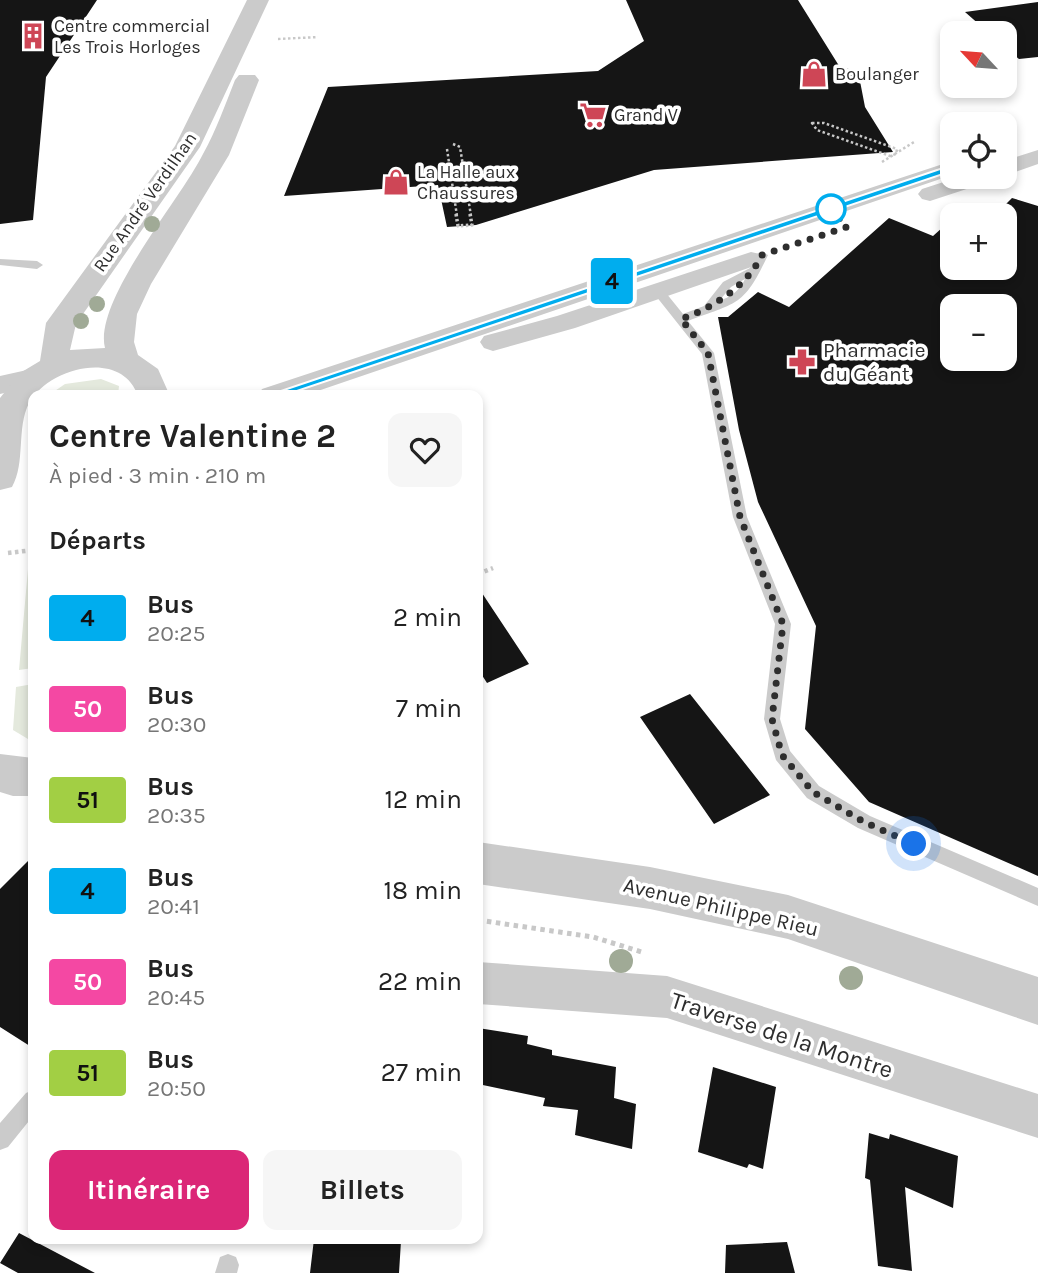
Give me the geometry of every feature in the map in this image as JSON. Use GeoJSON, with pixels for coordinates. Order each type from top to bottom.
{"type":"FeatureCollection","features":[{"type":"Feature","properties":{"kind":"street","name":"Rue André Verdilhan"},"geometry":{"type":"LineString","coordinates":[[46,372],[55,351],[61,323],[187,148],[258,0]]}},
{"type":"Feature","properties":{"kind":"street","name":"Rue André Verdilhan"},"geometry":{"type":"LineString","coordinates":[[124,360],[119,342],[122,314],[136,284],[216,155],[283,0]]}},
{"type":"Feature","properties":{"kind":"street"},"geometry":{"type":"LineString","coordinates":[[1017,147],[1038,140]]}},
{"type":"Feature","properties":{"kind":"street"},"geometry":{"type":"LineString","coordinates":[[1017,164],[1038,157]]}},
{"type":"Feature","properties":{"kind":"street"},"geometry":{"type":"LineString","coordinates":[[290,390],[940,172]]}},
{"type":"Feature","properties":{"kind":"street"},"geometry":{"type":"LineString","coordinates":[[350,390],[658,291],[759,262],[949,189]]}},
{"type":"Feature","properties":{"kind":"street"},"geometry":{"type":"LineString","coordinates":[[0,385],[86,359],[124,360],[141,368],[152,381],[153,390]]}},
{"type":"Feature","properties":{"kind":"street"},"geometry":{"type":"LineString","coordinates":[[0,478],[4,429],[10,410],[16,397],[46,372]]}},
{"type":"Feature","properties":{"kind":"street"},"geometry":{"type":"LineString","coordinates":[[0,772],[13,777],[28,777]]}},
{"type":"Feature","properties":{"kind":"street","name":"Avenue Philippe Rieu"},"geometry":{"type":"LineString","coordinates":[[483,864],[650,888],[788,917],[1038,1001]]}},
{"type":"Feature","properties":{"kind":"street","name":"Traverse de la Montre"},"geometry":{"type":"LineString","coordinates":[[483,983],[667,997],[1038,1116]]}},
{"type":"Feature","properties":{"kind":"lane"},"geometry":{"type":"LineString","coordinates":[[0,262],[37,265]]}},
{"type":"Feature","properties":{"kind":"lane"},"geometry":{"type":"LineString","coordinates":[[681,319],[733,300],[747,287],[759,262]]}},
{"type":"Feature","properties":{"kind":"lane"},"geometry":{"type":"LineString","coordinates":[[658,291],[708,353],[740,517],[783,624],[772,719],[782,755],[813,792],[864,822],[1038,897]]}},
{"type":"Feature","properties":{"kind":"lane"},"geometry":{"type":"LineString","coordinates":[[0,1139],[28,1106]]}},
{"type":"Feature","properties":{"kind":"path"},"geometry":{"type":"LineString","coordinates":[[278,39],[318,37]]}},
{"type":"Feature","properties":{"kind":"path"},"geometry":{"type":"LineString","coordinates":[[896,154],[897,149],[824,123],[812,123],[817,130],[890,156],[896,154],[914,142]]}},
{"type":"Feature","properties":{"kind":"path"},"geometry":{"type":"LineString","coordinates":[[447,149],[458,226],[472,225],[460,147],[453,144]]}},
{"type":"Feature","properties":{"kind":"path"},"geometry":{"type":"LineString","coordinates":[[8,553],[28,551]]}},
{"type":"Feature","properties":{"kind":"path"},"geometry":{"type":"LineString","coordinates":[[483,572],[493,568]]}},
{"type":"Feature","properties":{"kind":"shaded area"},"geometry":{"type":"Polygon","coordinates":[[[101,379],[119,386],[119,390],[56,390],[65,384],[101,379]]]}},
{"type":"Feature","properties":{"kind":"shaded area"},"geometry":{"type":"Polygon","coordinates":[[[28,569],[28,669],[19,670],[28,569]]]}},
{"type":"Feature","properties":{"kind":"shaded area"},"geometry":{"type":"Polygon","coordinates":[[[28,685],[28,739],[13,730],[16,687],[28,685]]]}},
{"type":"Feature","properties":{"kind":"building"},"geometry":{"type":"Polygon","coordinates":[[[0,0],[97,0],[46,77],[33,220],[0,224],[0,0]]]}},
{"type":"Feature","properties":{"kind":"building","name":"Grand V"},"geometry":{"type":"Polygon","coordinates":[[[626,0],[798,0],[841,69],[850,68],[859,76],[865,107],[893,152],[654,170],[476,225],[447,227],[438,185],[284,196],[328,87],[598,71],[644,41],[626,0]]]}},
{"type":"Feature","properties":{"kind":"building"},"geometry":{"type":"Polygon","coordinates":[[[1038,2],[1038,57],[1017,57],[1017,21],[975,21],[965,12],[1038,2]]]}},
{"type":"Feature","properties":{"kind":"building"},"geometry":{"type":"Polygon","coordinates":[[[1012,198],[1038,206],[1038,876],[869,802],[805,729],[816,626],[758,502],[739,430],[718,317],[728,317],[758,292],[789,307],[889,218],[933,236],[940,230],[940,280],[1017,280],[1017,203],[1007,203],[1012,198]]]}},
{"type":"Feature","properties":{"kind":"building"},"geometry":{"type":"Polygon","coordinates":[[[483,595],[529,664],[487,683],[483,677],[483,595]]]}},
{"type":"Feature","properties":{"kind":"building"},"geometry":{"type":"Polygon","coordinates":[[[690,694],[770,795],[714,824],[640,717],[690,694]]]}},
{"type":"Feature","properties":{"kind":"building"},"geometry":{"type":"Polygon","coordinates":[[[28,861],[28,1045],[0,1027],[0,889],[28,861]]]}},
{"type":"Feature","properties":{"kind":"building"},"geometry":{"type":"Polygon","coordinates":[[[483,1029],[528,1036],[527,1044],[552,1050],[552,1055],[616,1067],[614,1098],[636,1104],[632,1149],[575,1135],[578,1110],[543,1106],[545,1098],[483,1085],[483,1029]]]}},
{"type":"Feature","properties":{"kind":"building"},"geometry":{"type":"Polygon","coordinates":[[[713,1067],[776,1087],[763,1169],[749,1164],[747,1168],[698,1152],[713,1067]]]}},
{"type":"Feature","properties":{"kind":"building"},"geometry":{"type":"Polygon","coordinates":[[[869,1133],[889,1139],[890,1134],[958,1156],[953,1208],[905,1187],[912,1271],[878,1266],[870,1180],[865,1178],[869,1133]]]}},
{"type":"Feature","properties":{"kind":"building"},"geometry":{"type":"Polygon","coordinates":[[[19,1233],[28,1238],[28,1244],[40,1244],[95,1273],[18,1273],[0,1263],[19,1233]]]}},
{"type":"Feature","properties":{"kind":"building"},"geometry":{"type":"Polygon","coordinates":[[[787,1242],[795,1273],[725,1273],[726,1245],[787,1242]]]}},
{"type":"Feature","properties":{"kind":"building"},"geometry":{"type":"Polygon","coordinates":[[[313,1244],[401,1244],[399,1273],[310,1273],[313,1244]]]}},
{"type":"Feature","properties":{"kind":"bus line","name":"4"},"geometry":{"type":"LineString","coordinates":[[289,390],[940,172]]}},
{"type":"Feature","properties":{"kind":"place","name":"Centre commercial Les Trois Horloges"},"geometry":{"type":"Point","coordinates":[33,36]}},
{"type":"Feature","properties":{"kind":"place","name":"Boulanger"},"geometry":{"type":"Point","coordinates":[814,74]}},
{"type":"Feature","properties":{"kind":"place","name":"Grand V"},"geometry":{"type":"Point","coordinates":[593,115]}},
{"type":"Feature","properties":{"kind":"place","name":"La Halle aux Chaussures"},"geometry":{"type":"Point","coordinates":[396,182]}},
{"type":"Feature","properties":{"kind":"place","name":"Pharmacie du Géant"},"geometry":{"type":"Point","coordinates":[802,362]}},
{"type":"Feature","properties":{"kind":"route"},"geometry":{"type":"LineString","coordinates":[[831,209],[847,227],[762,255],[755,270],[709,309],[681,319],[708,353],[740,517],[783,624],[772,719],[782,755],[813,792],[864,822],[914,844]]}}]}
